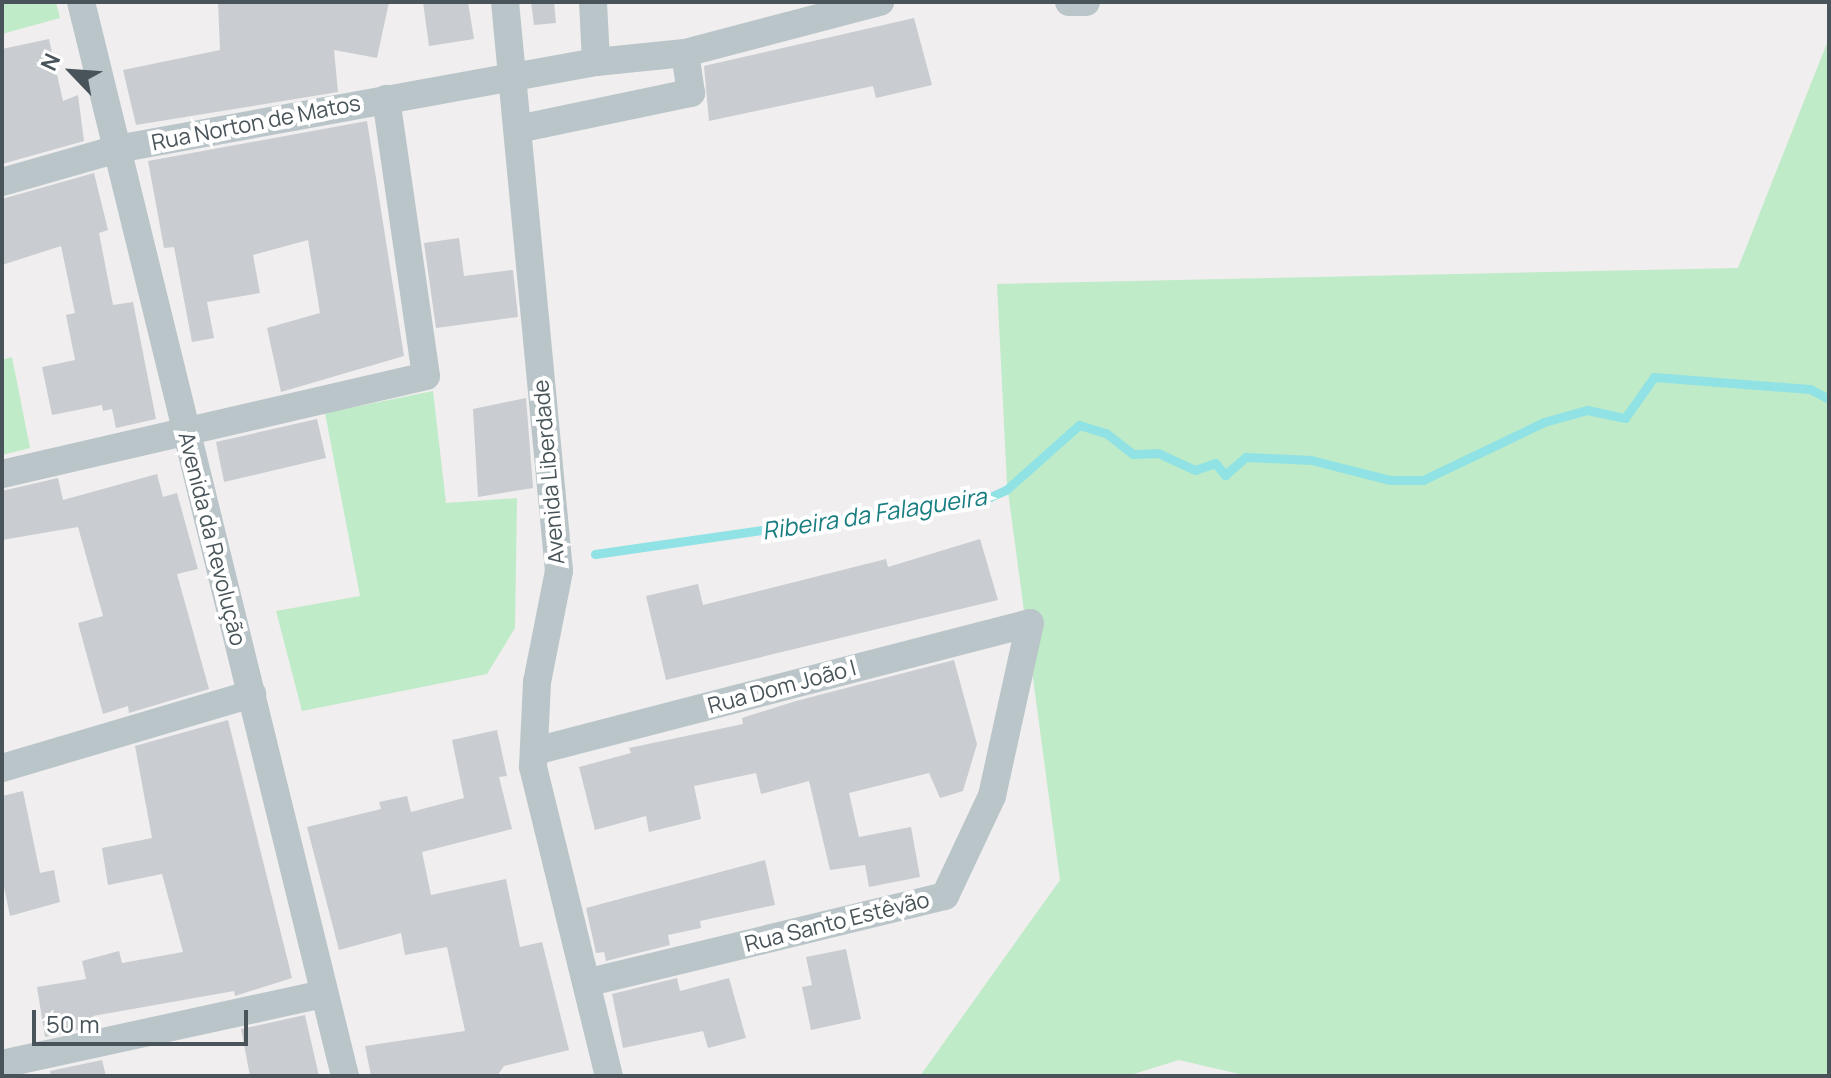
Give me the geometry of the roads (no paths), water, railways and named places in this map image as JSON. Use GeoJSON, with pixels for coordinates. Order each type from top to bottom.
{"type":"FeatureCollection","features":[{"type":"Feature","properties":{"kind":"street","name":"Avenida da Revolução"},"geometry":{"type":"LineString","coordinates":[[81,2],[345,1076]]}},
{"type":"Feature","properties":{"kind":"street","name":"Avenida Liberdade"},"geometry":{"type":"LineString","coordinates":[[505,2],[559,571],[537,682],[533,767],[590,982],[609,1076]]}},
{"type":"Feature","properties":{"kind":"street"},"geometry":{"type":"LineString","coordinates":[[593,2],[596,62]]}},
{"type":"Feature","properties":{"kind":"street","name":"Rua Norton de Matos"},"geometry":{"type":"LineString","coordinates":[[2,182],[117,149],[513,75],[685,53],[880,2]]}},
{"type":"Feature","properties":{"kind":"street"},"geometry":{"type":"LineString","coordinates":[[1069,2],[1086,2]]}},
{"type":"Feature","properties":{"kind":"street"},"geometry":{"type":"LineString","coordinates":[[518,129],[691,93],[685,53]]}},
{"type":"Feature","properties":{"kind":"street"},"geometry":{"type":"LineString","coordinates":[[2,474],[426,376],[386,99]]}},
{"type":"Feature","properties":{"kind":"street","name":"Rua Dom João I"},"geometry":{"type":"LineString","coordinates":[[535,751],[1030,623]]}},
{"type":"Feature","properties":{"kind":"street","name":"Rua Santo Estêvão"},"geometry":{"type":"LineString","coordinates":[[590,982],[945,896],[992,796],[1030,623]]}},
{"type":"Feature","properties":{"kind":"street"},"geometry":{"type":"LineString","coordinates":[[2,768],[252,694]]}},
{"type":"Feature","properties":{"kind":"street"},"geometry":{"type":"LineString","coordinates":[[2,1064],[323,994]]}},
{"type":"Feature","properties":{"kind":"waterway","name":"Ribeira da Falagueira"},"geometry":{"type":"LineString","coordinates":[[595,554],[990,497],[1006,490],[1079,425],[1106,433],[1133,454],[1158,453],[1195,470],[1215,463],[1225,475],[1246,457],[1311,460],[1390,480],[1423,480],[1544,422],[1587,410],[1625,418],[1654,377],[1810,389],[1829,399]]}}]}
